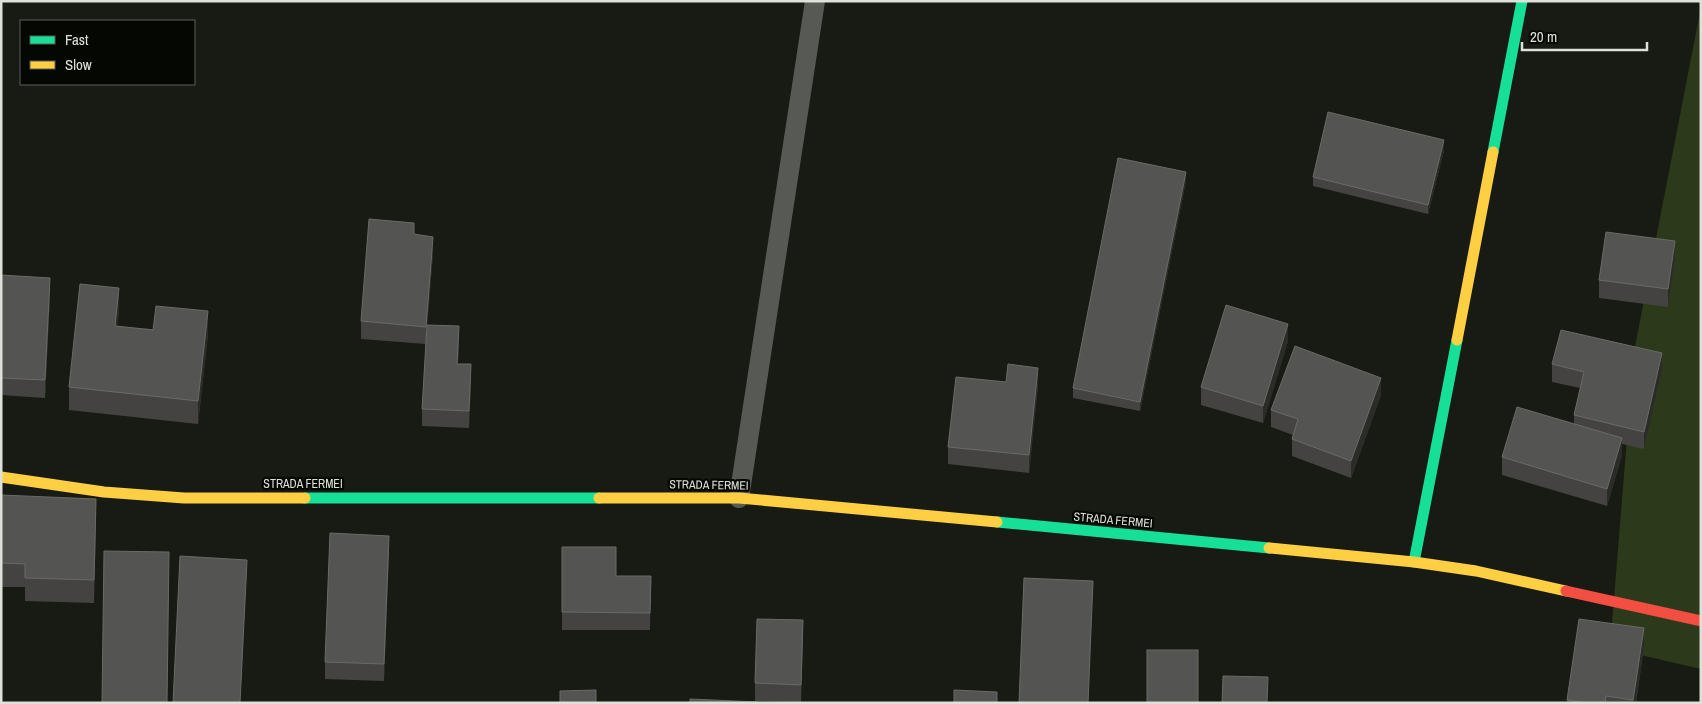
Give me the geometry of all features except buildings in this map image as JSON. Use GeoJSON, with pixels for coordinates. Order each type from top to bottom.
{"type":"FeatureCollection","features":[{"type":"Feature","properties":{"kind":"street"},"geometry":{"type":"LineString","coordinates":[[1414,562],[1522,1]]}},
{"type":"Feature","properties":{"kind":"street","name":"STRADA FERMEI"},"geometry":{"type":"LineString","coordinates":[[1,478],[104,492],[184,498],[739,498],[802,502],[1414,562],[1476,571],[1701,621]]}},
{"type":"Feature","properties":{"kind":"lane"},"geometry":{"type":"LineString","coordinates":[[739,498],[815,1]]}},
{"type":"Feature","properties":{"kind":"green space"},"geometry":{"type":"Polygon","coordinates":[[[1701,7],[1701,669],[1610,648],[1634,352],[1701,7]]]}},
{"type":"Feature","properties":{"kind":"traffic: fast"},"geometry":{"type":"LineString","coordinates":[[1493,152],[1522,1]]}},
{"type":"Feature","properties":{"kind":"traffic: fast"},"geometry":{"type":"LineString","coordinates":[[1414,562],[1457,340]]}},
{"type":"Feature","properties":{"kind":"traffic: fast"},"geometry":{"type":"LineString","coordinates":[[305,498],[599,498]]}},
{"type":"Feature","properties":{"kind":"traffic: fast"},"geometry":{"type":"LineString","coordinates":[[997,522],[1269,548]]}},
{"type":"Feature","properties":{"kind":"traffic: slow"},"geometry":{"type":"LineString","coordinates":[[1457,340],[1493,152]]}},
{"type":"Feature","properties":{"kind":"traffic: slow"},"geometry":{"type":"LineString","coordinates":[[1,477],[104,492],[184,498],[305,498]]}},
{"type":"Feature","properties":{"kind":"traffic: slow"},"geometry":{"type":"LineString","coordinates":[[599,498],[739,498],[997,522]]}},
{"type":"Feature","properties":{"kind":"traffic: slow"},"geometry":{"type":"LineString","coordinates":[[1269,548],[1414,562],[1476,571],[1566,591]]}},
{"type":"Feature","properties":{"kind":"traffic: jam"},"geometry":{"type":"LineString","coordinates":[[1566,591],[1701,621]]}}]}
